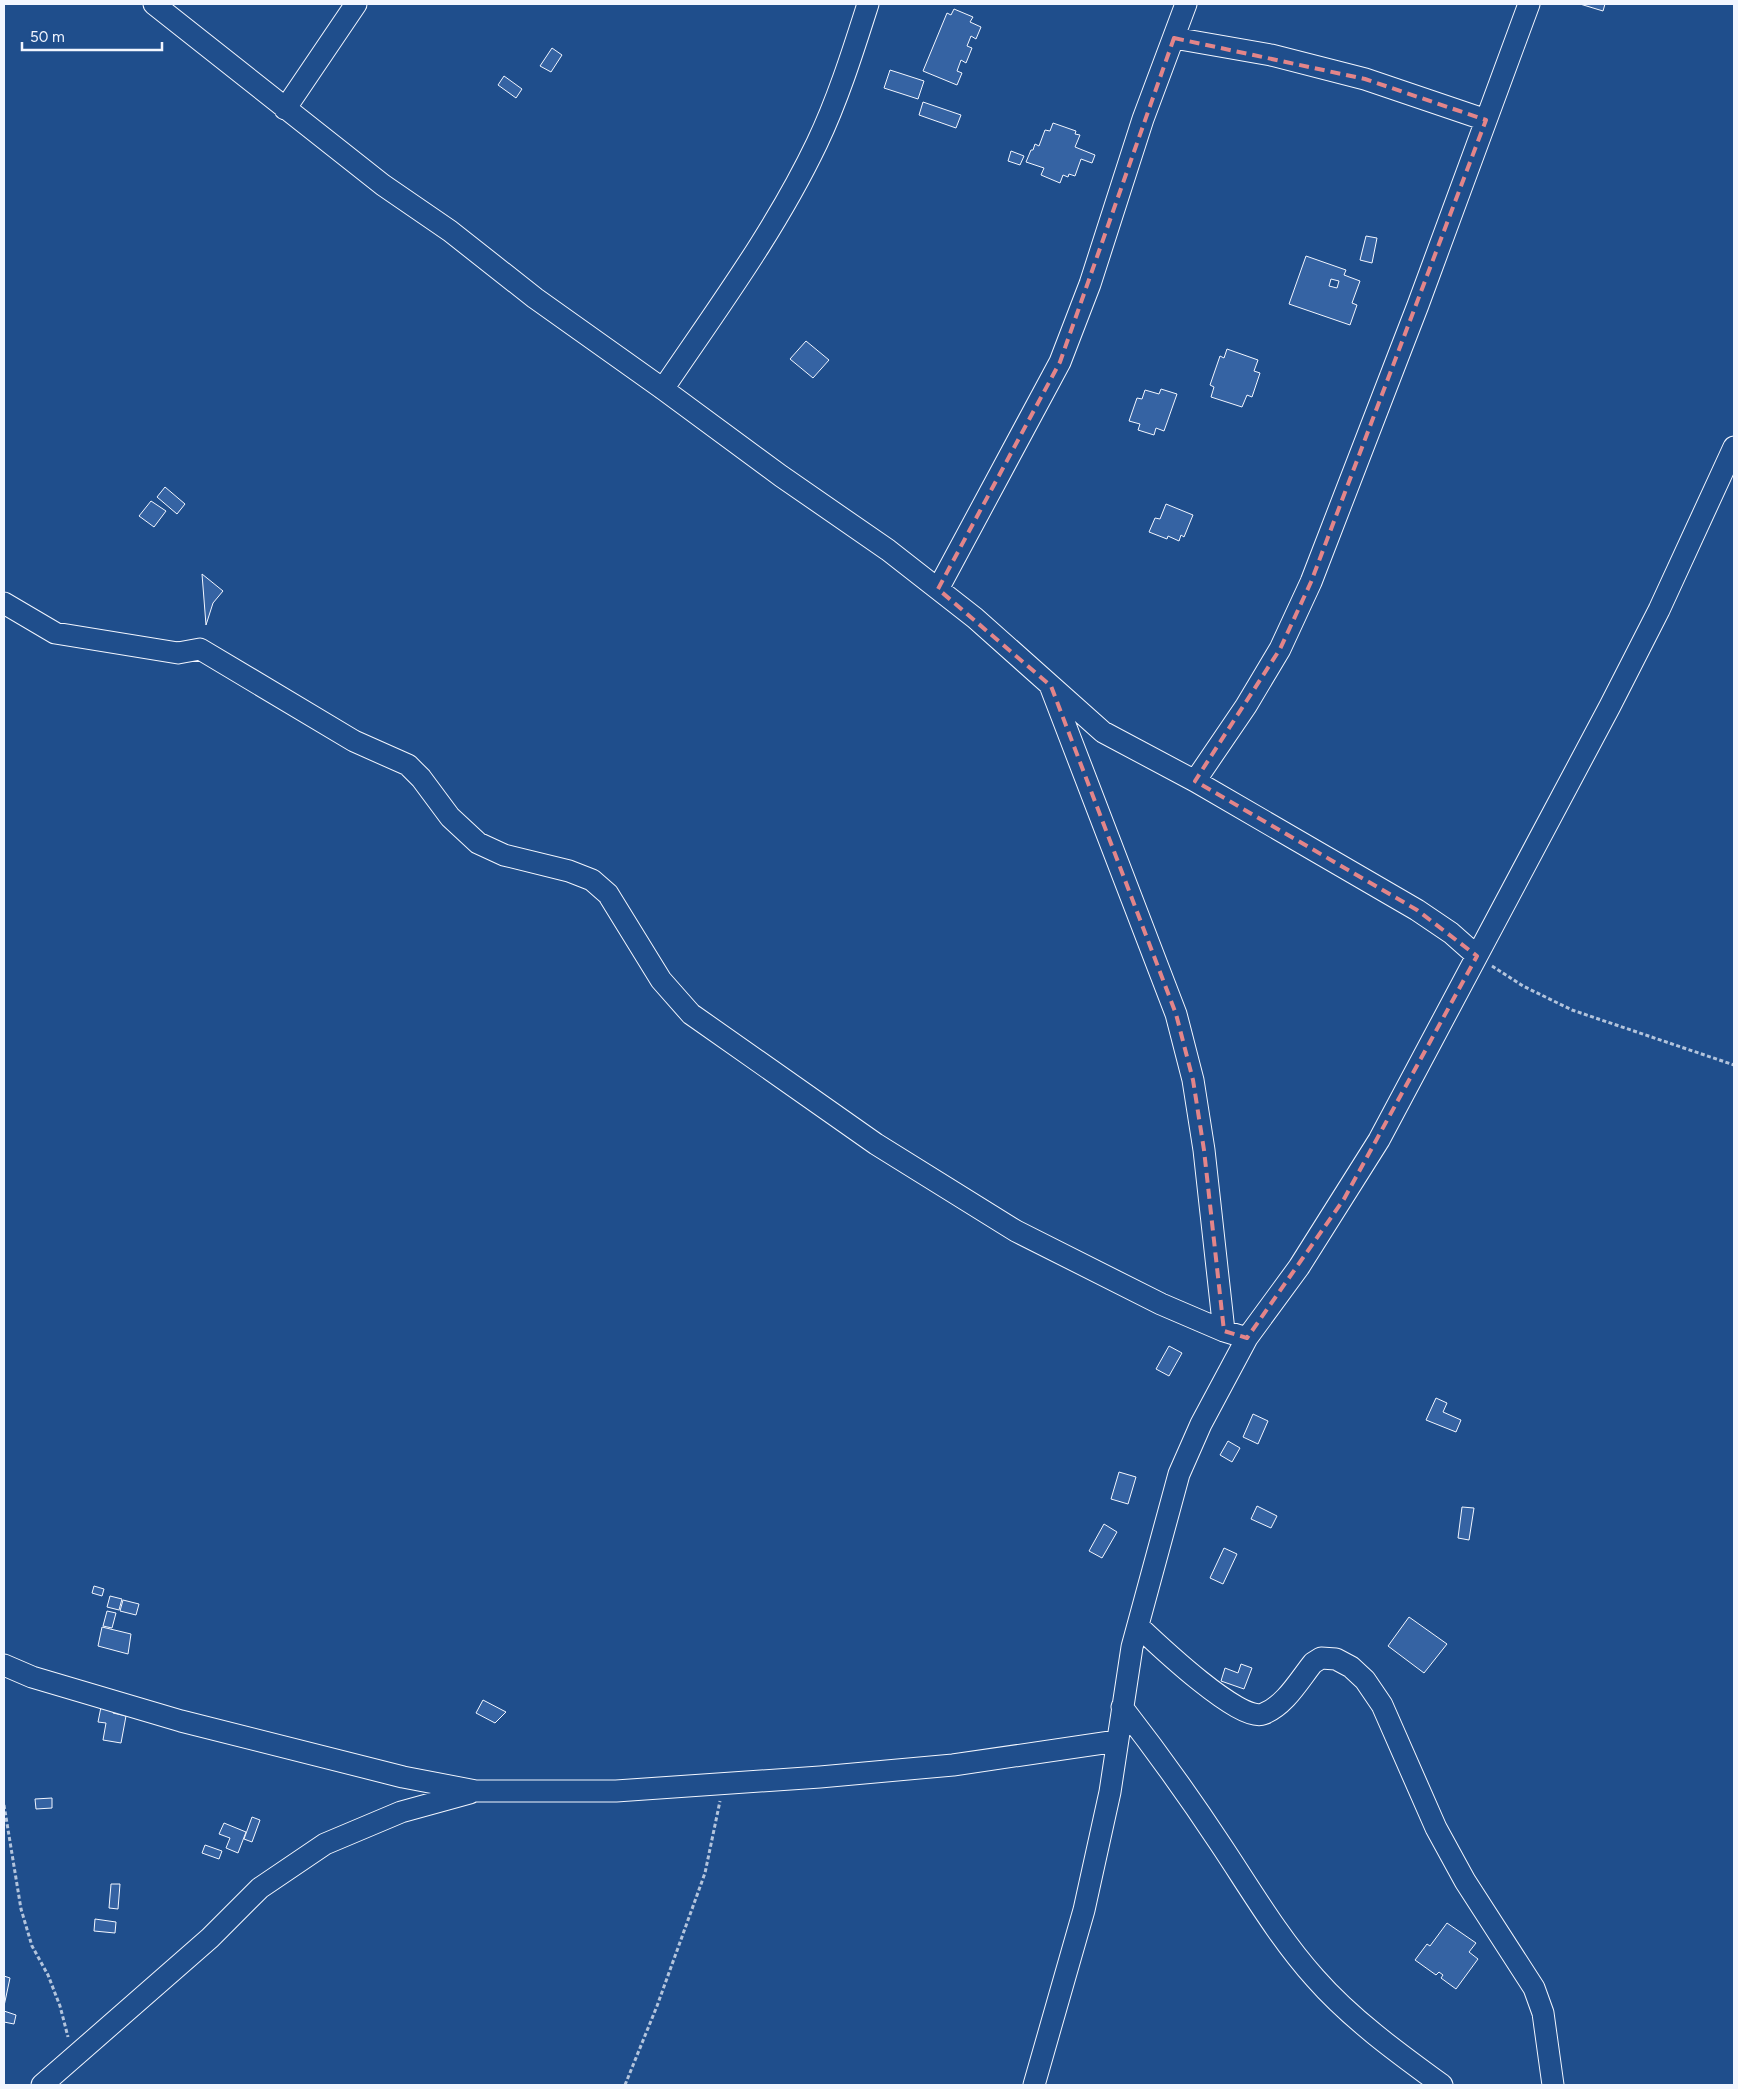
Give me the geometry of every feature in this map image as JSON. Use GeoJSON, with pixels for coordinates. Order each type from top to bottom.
{"type":"FeatureCollection","features":[{"type":"Feature","properties":{"kind":"street"},"geometry":{"type":"LineString","coordinates":[[154,4],[383,185],[450,231],[535,298],[781,476],[888,550],[975,618],[1104,732],[1195,780],[1417,910],[1451,933],[1477,956]]}},
{"type":"Feature","properties":{"kind":"street"},"geometry":{"type":"LineString","coordinates":[[286,109],[356,4]]}},
{"type":"Feature","properties":{"kind":"street"},"geometry":{"type":"LineString","coordinates":[[663,389],[742,273],[787,200],[817,142],[846,71],[868,4]]}},
{"type":"Feature","properties":{"kind":"street"},"geometry":{"type":"LineString","coordinates":[[938,589],[1060,362],[1090,284],[1143,119],[1186,4]]}},
{"type":"Feature","properties":{"kind":"street"},"geometry":{"type":"LineString","coordinates":[[1195,780],[1246,706],[1280,649],[1311,582],[1342,505],[1529,4]]}},
{"type":"Feature","properties":{"kind":"street"},"geometry":{"type":"LineString","coordinates":[[1174,38],[1271,56],[1365,79],[1486,120]]}},
{"type":"Feature","properties":{"kind":"street"},"geometry":{"type":"LineString","coordinates":[[1034,2085],[1084,1910],[1110,1792],[1132,1647],[1179,1474],[1201,1424],[1246,1338],[1300,1268],[1379,1140],[1610,706],[1659,610],[1734,447]]}},
{"type":"Feature","properties":{"kind":"street"},"geometry":{"type":"LineString","coordinates":[[4,603],[55,633],[178,653],[200,648],[354,741],[401,760],[416,771],[450,817],[478,843],[504,855],[569,871],[592,880],[608,894],[661,980],[691,1014],[876,1144],[1016,1231],[1161,1304],[1224,1331],[1246,1338]]}},
{"type":"Feature","properties":{"kind":"street"},"geometry":{"type":"LineString","coordinates":[[1051,686],[1176,1014],[1193,1080],[1204,1150],[1224,1331]]}},
{"type":"Feature","properties":{"kind":"street"},"geometry":{"type":"LineString","coordinates":[[1138,1626],[1190,1673],[1235,1707],[1250,1715],[1263,1715],[1279,1704],[1313,1662],[1321,1658],[1336,1660],[1351,1667],[1365,1680],[1382,1705],[1436,1828],[1465,1881],[1534,1988],[1544,2013],[1553,2085]]}},
{"type":"Feature","properties":{"kind":"street"},"geometry":{"type":"LineString","coordinates":[[4,1665],[32,1677],[181,1722],[384,1772],[476,1792],[616,1792],[724,1784],[953,1765],[1117,1741]]}},
{"type":"Feature","properties":{"kind":"street"},"geometry":{"type":"LineString","coordinates":[[1122,1707],[1176,1776],[1265,1912],[1314,1977],[1336,2000],[1366,2026],[1442,2085]]}},
{"type":"Feature","properties":{"kind":"street"},"geometry":{"type":"LineString","coordinates":[[42,2085],[210,1938],[260,1888],[325,1844],[401,1812],[476,1792]]}},
{"type":"Feature","properties":{"kind":"path"},"geometry":{"type":"LineString","coordinates":[[1477,956],[1523,986],[1572,1010],[1734,1065]]}},
{"type":"Feature","properties":{"kind":"path"},"geometry":{"type":"LineString","coordinates":[[626,2085],[705,1873],[724,1784]]}},
{"type":"Feature","properties":{"kind":"path"},"geometry":{"type":"LineString","coordinates":[[4,1806],[21,1909],[32,1946],[48,1975],[60,2006],[73,2058]]}},
{"type":"Feature","properties":{"kind":"highlighted area"},"geometry":{"type":"Polygon","coordinates":[[[1174,38],[1365,79],[1486,120],[1311,582],[1280,649],[1195,781],[1417,910],[1477,956],[1344,1199],[1247,1338],[1224,1331],[1204,1150],[1193,1080],[1176,1014],[1051,686],[938,589],[1060,362],[1174,38]]]}},
{"type":"Feature","properties":{"kind":"building"},"geometry":{"type":"Polygon","coordinates":[[[1580,4],[1605,4],[1603,11],[1580,4]]]}},
{"type":"Feature","properties":{"kind":"building"},"geometry":{"type":"Polygon","coordinates":[[[954,9],[973,17],[970,22],[981,27],[976,39],[971,36],[967,46],[972,48],[966,63],[961,60],[957,71],[962,73],[957,85],[923,71],[947,13],[951,15],[954,9]]]}},
{"type":"Feature","properties":{"kind":"building"},"geometry":{"type":"Polygon","coordinates":[[[552,48],[562,55],[551,72],[540,66],[552,48]]]}},
{"type":"Feature","properties":{"kind":"building"},"geometry":{"type":"Polygon","coordinates":[[[890,70],[924,81],[918,99],[884,88],[890,70]]]}},
{"type":"Feature","properties":{"kind":"building"},"geometry":{"type":"Polygon","coordinates":[[[504,76],[522,89],[516,98],[498,85],[504,76]]]}},
{"type":"Feature","properties":{"kind":"building"},"geometry":{"type":"Polygon","coordinates":[[[923,102],[961,115],[956,128],[919,115],[923,102]]]}},
{"type":"Feature","properties":{"kind":"building"},"geometry":{"type":"Polygon","coordinates":[[[1053,123],[1076,131],[1075,134],[1080,135],[1075,147],[1095,155],[1092,163],[1081,159],[1075,176],[1069,174],[1068,177],[1063,175],[1060,183],[1041,175],[1044,168],[1026,162],[1035,144],[1039,146],[1045,130],[1050,131],[1053,123]]]}},
{"type":"Feature","properties":{"kind":"building"},"geometry":{"type":"Polygon","coordinates":[[[1011,151],[1024,156],[1020,165],[1008,161],[1011,151]]]}},
{"type":"Feature","properties":{"kind":"building"},"geometry":{"type":"Polygon","coordinates":[[[1366,236],[1377,238],[1372,263],[1360,260],[1366,236]]]}},
{"type":"Feature","properties":{"kind":"building"},"geometry":{"type":"Polygon","coordinates":[[[1306,256],[1346,270],[1344,275],[1360,281],[1352,303],[1357,305],[1350,325],[1289,304],[1306,256]],[[1331,279],[1329,286],[1337,288],[1339,281],[1331,279]]]}},
{"type":"Feature","properties":{"kind":"building"},"geometry":{"type":"Polygon","coordinates":[[[806,341],[829,360],[813,378],[790,359],[806,341]]]}},
{"type":"Feature","properties":{"kind":"building"},"geometry":{"type":"Polygon","coordinates":[[[1227,349],[1258,360],[1254,371],[1260,373],[1252,397],[1247,395],[1242,407],[1211,397],[1214,387],[1210,385],[1220,356],[1224,358],[1227,349]]]}},
{"type":"Feature","properties":{"kind":"building"},"geometry":{"type":"Polygon","coordinates":[[[1161,389],[1177,394],[1164,431],[1156,428],[1154,435],[1138,430],[1140,424],[1129,421],[1137,398],[1142,399],[1145,390],[1159,394],[1161,389]]]}},
{"type":"Feature","properties":{"kind":"building"},"geometry":{"type":"Polygon","coordinates":[[[165,487],[185,504],[177,514],[157,497],[165,487]]]}},
{"type":"Feature","properties":{"kind":"building"},"geometry":{"type":"Polygon","coordinates":[[[151,501],[166,511],[154,527],[139,516],[151,501]]]}},
{"type":"Feature","properties":{"kind":"building"},"geometry":{"type":"Polygon","coordinates":[[[1166,504],[1193,515],[1184,537],[1181,535],[1179,541],[1168,536],[1167,539],[1149,532],[1155,518],[1160,519],[1166,504]]]}},
{"type":"Feature","properties":{"kind":"building"},"geometry":{"type":"Polygon","coordinates":[[[202,574],[223,591],[213,603],[206,625],[202,574]]]}},
{"type":"Feature","properties":{"kind":"building"},"geometry":{"type":"Polygon","coordinates":[[[1169,1346],[1182,1353],[1169,1376],[1156,1369],[1169,1346]]]}},
{"type":"Feature","properties":{"kind":"building"},"geometry":{"type":"Polygon","coordinates":[[[1436,1398],[1447,1403],[1443,1412],[1461,1420],[1456,1432],[1426,1420],[1436,1398]]]}},
{"type":"Feature","properties":{"kind":"building"},"geometry":{"type":"Polygon","coordinates":[[[1253,1414],[1268,1421],[1258,1444],[1243,1437],[1253,1414]]]}},
{"type":"Feature","properties":{"kind":"building"},"geometry":{"type":"Polygon","coordinates":[[[1228,1441],[1240,1448],[1232,1462],[1220,1455],[1228,1441]]]}},
{"type":"Feature","properties":{"kind":"building"},"geometry":{"type":"Polygon","coordinates":[[[1119,1472],[1136,1477],[1128,1504],[1111,1499],[1119,1472]]]}},
{"type":"Feature","properties":{"kind":"building"},"geometry":{"type":"Polygon","coordinates":[[[1257,1506],[1277,1516],[1271,1528],[1251,1519],[1257,1506]]]}},
{"type":"Feature","properties":{"kind":"building"},"geometry":{"type":"Polygon","coordinates":[[[1462,1507],[1474,1508],[1469,1540],[1458,1538],[1462,1507]]]}},
{"type":"Feature","properties":{"kind":"building"},"geometry":{"type":"Polygon","coordinates":[[[1104,1524],[1117,1532],[1102,1558],[1089,1551],[1104,1524]]]}},
{"type":"Feature","properties":{"kind":"building"},"geometry":{"type":"Polygon","coordinates":[[[1224,1548],[1237,1554],[1223,1584],[1210,1578],[1224,1548]]]}},
{"type":"Feature","properties":{"kind":"building"},"geometry":{"type":"Polygon","coordinates":[[[94,1586],[104,1589],[102,1596],[92,1593],[94,1586]]]}},
{"type":"Feature","properties":{"kind":"building"},"geometry":{"type":"Polygon","coordinates":[[[110,1596],[122,1599],[119,1610],[107,1607],[110,1596]]]}},
{"type":"Feature","properties":{"kind":"building"},"geometry":{"type":"Polygon","coordinates":[[[123,1600],[139,1604],[136,1615],[120,1611],[123,1600]]]}},
{"type":"Feature","properties":{"kind":"building"},"geometry":{"type":"Polygon","coordinates":[[[107,1611],[116,1613],[112,1628],[103,1626],[107,1611]]]}},
{"type":"Feature","properties":{"kind":"building"},"geometry":{"type":"Polygon","coordinates":[[[1409,1617],[1447,1644],[1424,1673],[1388,1646],[1409,1617]]]}},
{"type":"Feature","properties":{"kind":"building"},"geometry":{"type":"Polygon","coordinates":[[[102,1627],[131,1634],[128,1654],[98,1646],[102,1627]]]}},
{"type":"Feature","properties":{"kind":"building"},"geometry":{"type":"Polygon","coordinates":[[[1241,1664],[1252,1668],[1244,1689],[1221,1681],[1225,1668],[1238,1673],[1241,1664]]]}},
{"type":"Feature","properties":{"kind":"building"},"geometry":{"type":"Polygon","coordinates":[[[483,1700],[506,1712],[495,1723],[476,1713],[483,1700]]]}},
{"type":"Feature","properties":{"kind":"building"},"geometry":{"type":"Polygon","coordinates":[[[102,1702],[115,1705],[113,1713],[126,1716],[121,1743],[103,1740],[106,1723],[98,1722],[102,1702]]]}},
{"type":"Feature","properties":{"kind":"building"},"geometry":{"type":"Polygon","coordinates":[[[52,1798],[52,1808],[36,1809],[35,1799],[52,1798]]]}},
{"type":"Feature","properties":{"kind":"building"},"geometry":{"type":"Polygon","coordinates":[[[252,1817],[260,1820],[252,1842],[244,1839],[252,1817]]]}},
{"type":"Feature","properties":{"kind":"building"},"geometry":{"type":"Polygon","coordinates":[[[224,1823],[246,1832],[238,1853],[226,1848],[230,1838],[219,1834],[224,1823]]]}},
{"type":"Feature","properties":{"kind":"building"},"geometry":{"type":"Polygon","coordinates":[[[205,1845],[222,1851],[219,1859],[202,1853],[205,1845]]]}},
{"type":"Feature","properties":{"kind":"building"},"geometry":{"type":"Polygon","coordinates":[[[111,1884],[120,1884],[118,1909],[109,1908],[111,1884]]]}},
{"type":"Feature","properties":{"kind":"building"},"geometry":{"type":"Polygon","coordinates":[[[95,1919],[116,1922],[115,1933],[94,1931],[95,1919]]]}},
{"type":"Feature","properties":{"kind":"building"},"geometry":{"type":"Polygon","coordinates":[[[1447,1923],[1476,1943],[1469,1952],[1478,1959],[1456,1989],[1441,1978],[1443,1975],[1439,1972],[1436,1975],[1415,1960],[1427,1944],[1430,1946],[1447,1923]]]}},
{"type":"Feature","properties":{"kind":"building"},"geometry":{"type":"Polygon","coordinates":[[[4,1976],[10,1978],[4,2006],[4,1976]]]}},
{"type":"Feature","properties":{"kind":"building"},"geometry":{"type":"Polygon","coordinates":[[[4,2011],[16,2015],[14,2024],[4,2022],[4,2011]]]}}]}
